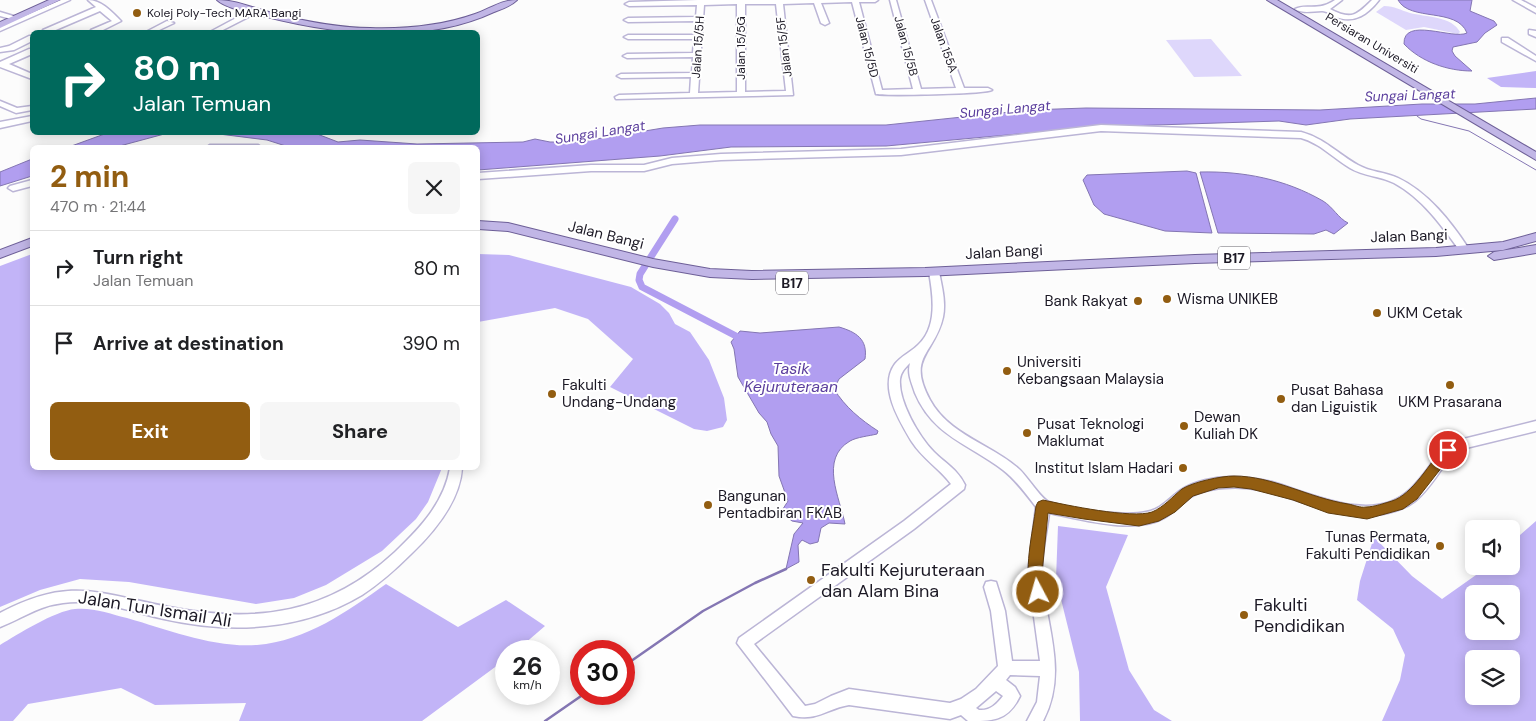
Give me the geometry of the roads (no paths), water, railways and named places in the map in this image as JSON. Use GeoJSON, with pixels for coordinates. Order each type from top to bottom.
{"type":"FeatureCollection","features":[{"type":"Feature","properties":{"kind":"main road"},"geometry":{"type":"LineString","coordinates":[[0,25],[56,0]]}},
{"type":"Feature","properties":{"kind":"main road"},"geometry":{"type":"LineString","coordinates":[[222,0],[302,18],[377,29],[395,25],[437,22],[482,8],[499,0]]}},
{"type":"Feature","properties":{"kind":"main road"},"geometry":{"type":"LineString","coordinates":[[237,0],[278,19],[377,29],[420,29],[461,21],[488,12],[512,0]]}},
{"type":"Feature","properties":{"kind":"main road","name":"Persiaran Universiti"},"geometry":{"type":"LineString","coordinates":[[1271,0],[1406,76],[1534,153]]}},
{"type":"Feature","properties":{"kind":"main road","name":"Persiaran Universiti"},"geometry":{"type":"LineString","coordinates":[[1283,0],[1299,9],[1319,12],[1406,76]]}},
{"type":"Feature","properties":{"kind":"main road","name":"Jalan Bangi"},"geometry":{"type":"LineString","coordinates":[[480,225],[533,233],[645,266]]}},
{"type":"Feature","properties":{"kind":"main road","name":"Jalan Bangi"},"geometry":{"type":"LineString","coordinates":[[480,231],[513,235],[645,266],[741,282],[842,283],[1188,259],[1464,249],[1503,246],[1536,238]]}},
{"type":"Feature","properties":{"kind":"main road"},"geometry":{"type":"LineString","coordinates":[[0,248],[30,238]]}},
{"type":"Feature","properties":{"kind":"main road"},"geometry":{"type":"LineString","coordinates":[[0,254],[30,243]]}},
{"type":"Feature","properties":{"kind":"main road","name":"Jalan Bangi"},"geometry":{"type":"LineString","coordinates":[[934,276],[1440,260],[1488,257],[1536,249]]}},
{"type":"Feature","properties":{"kind":"street"},"geometry":{"type":"LineString","coordinates":[[0,29],[67,0]]}},
{"type":"Feature","properties":{"kind":"street"},"geometry":{"type":"LineString","coordinates":[[91,0],[117,21],[98,30]]}},
{"type":"Feature","properties":{"kind":"street","name":"Jalan 15/5D"},"geometry":{"type":"LineString","coordinates":[[855,0],[878,90],[882,93],[918,92]]}},
{"type":"Feature","properties":{"kind":"street"},"geometry":{"type":"LineString","coordinates":[[628,4],[701,1],[875,0]]}},
{"type":"Feature","properties":{"kind":"street","name":"Jalan 15/5B"},"geometry":{"type":"LineString","coordinates":[[893,0],[918,92]]}},
{"type":"Feature","properties":{"kind":"street","name":"Jalan 155A"},"geometry":{"type":"LineString","coordinates":[[928,0],[960,91]]}},
{"type":"Feature","properties":{"kind":"street"},"geometry":{"type":"LineString","coordinates":[[1319,12],[1339,0]]}},
{"type":"Feature","properties":{"kind":"street"},"geometry":{"type":"LineString","coordinates":[[1319,12],[1342,18],[1350,18],[1362,15],[1376,0]]}},
{"type":"Feature","properties":{"kind":"street"},"geometry":{"type":"LineString","coordinates":[[1516,0],[1536,11]]}},
{"type":"Feature","properties":{"kind":"street","name":"Jalan 15/5H"},"geometry":{"type":"LineString","coordinates":[[694,95],[701,1]]}},
{"type":"Feature","properties":{"kind":"street"},"geometry":{"type":"LineString","coordinates":[[817,1],[825,23]]}},
{"type":"Feature","properties":{"kind":"street","name":"Jalan 15/5G"},"geometry":{"type":"LineString","coordinates":[[741,2],[741,94]]}},
{"type":"Feature","properties":{"kind":"street","name":"Jalan 15/5F"},"geometry":{"type":"LineString","coordinates":[[741,94],[790,93],[779,2]]}},
{"type":"Feature","properties":{"kind":"street"},"geometry":{"type":"LineString","coordinates":[[50,30],[102,7]]}},
{"type":"Feature","properties":{"kind":"street"},"geometry":{"type":"LineString","coordinates":[[217,30],[252,8]]}},
{"type":"Feature","properties":{"kind":"street"},"geometry":{"type":"LineString","coordinates":[[0,14],[16,18]]}},
{"type":"Feature","properties":{"kind":"street"},"geometry":{"type":"LineString","coordinates":[[628,20],[700,19]]}},
{"type":"Feature","properties":{"kind":"street"},"geometry":{"type":"LineString","coordinates":[[154,30],[170,23]]}},
{"type":"Feature","properties":{"kind":"street"},"geometry":{"type":"LineString","coordinates":[[230,30],[244,23]]}},
{"type":"Feature","properties":{"kind":"street"},"geometry":{"type":"LineString","coordinates":[[628,37],[699,37]]}},
{"type":"Feature","properties":{"kind":"street"},"geometry":{"type":"LineString","coordinates":[[0,50],[11,48],[30,39]]}},
{"type":"Feature","properties":{"kind":"street"},"geometry":{"type":"LineString","coordinates":[[1505,40],[1536,59]]}},
{"type":"Feature","properties":{"kind":"street"},"geometry":{"type":"LineString","coordinates":[[1,64],[30,52]]}},
{"type":"Feature","properties":{"kind":"street"},"geometry":{"type":"LineString","coordinates":[[627,56],[697,55]]}},
{"type":"Feature","properties":{"kind":"street"},"geometry":{"type":"LineString","coordinates":[[1,64],[30,76]]}},
{"type":"Feature","properties":{"kind":"street"},"geometry":{"type":"LineString","coordinates":[[621,76],[696,75]]}},
{"type":"Feature","properties":{"kind":"street"},"geometry":{"type":"LineString","coordinates":[[918,92],[988,90]]}},
{"type":"Feature","properties":{"kind":"street"},"geometry":{"type":"LineString","coordinates":[[619,97],[741,94]]}},
{"type":"Feature","properties":{"kind":"street"},"geometry":{"type":"LineString","coordinates":[[0,103],[16,111],[30,109]]}},
{"type":"Feature","properties":{"kind":"street"},"geometry":{"type":"LineString","coordinates":[[0,125],[30,118]]}},
{"type":"Feature","properties":{"kind":"street"},"geometry":{"type":"LineString","coordinates":[[480,176],[590,168],[644,168],[672,161],[721,157],[901,152],[1102,128],[1301,135],[1316,139],[1356,167],[1386,176],[1415,192],[1444,222],[1464,249]]}},
{"type":"Feature","properties":{"kind":"street"},"geometry":{"type":"LineString","coordinates":[[12,188],[30,184]]}},
{"type":"Feature","properties":{"kind":"street"},"geometry":{"type":"LineString","coordinates":[[934,276],[939,313],[932,331],[921,348],[896,371],[893,378],[894,390],[908,426],[928,454],[959,483],[953,492],[909,525],[744,643],[798,711],[807,716],[814,716],[842,697],[950,712],[964,707],[996,682],[1006,668],[998,611],[991,587]]}},
{"type":"Feature","properties":{"kind":"street"},"geometry":{"type":"LineString","coordinates":[[921,348],[914,370],[924,403],[935,418],[963,441],[1010,469],[1022,480],[1043,506],[1084,514],[1139,520],[1154,517],[1170,508],[1188,492],[1218,483],[1234,482],[1251,483],[1328,507],[1367,513],[1398,505],[1413,495],[1448,450],[1455,446],[1536,426]]}},
{"type":"Feature","properties":{"kind":"street","name":"Jalan Tun Ismail Ali"},"geometry":{"type":"LineString","coordinates":[[0,620],[15,611],[43,599],[63,595],[92,596],[169,614],[235,623],[272,620],[308,613],[341,598],[393,564],[431,524],[445,502],[456,476],[456,470]]}},
{"type":"Feature","properties":{"kind":"street"},"geometry":{"type":"LineString","coordinates":[[1035,721],[1044,704],[1049,669],[1035,573],[1043,506]]}},
{"type":"Feature","properties":{"kind":"street"},"geometry":{"type":"LineString","coordinates":[[1006,668],[1049,669]]}},
{"type":"Feature","properties":{"kind":"street"},"geometry":{"type":"LineString","coordinates":[[964,707],[976,718],[984,720],[992,718],[1009,703],[1012,696],[1010,692],[996,682]]}},
{"type":"Feature","properties":{"kind":"water"},"geometry":{"type":"Polygon","coordinates":[[[1398,0],[1472,0],[1470,11],[1494,21],[1497,25],[1485,33],[1477,42],[1453,47],[1452,51],[1455,56],[1472,71],[1463,71],[1435,64],[1418,56],[1404,44],[1406,36],[1411,31],[1420,30],[1451,34],[1467,33],[1462,25],[1454,20],[1412,11],[1404,7],[1398,0]]]}},
{"type":"Feature","properties":{"kind":"water"},"geometry":{"type":"Polygon","coordinates":[[[1536,98],[1536,109],[1350,119],[1306,125],[1279,121],[1095,127],[886,146],[731,147],[660,156],[480,170],[480,145],[283,145],[267,140],[227,135],[320,135],[338,142],[360,140],[417,144],[523,142],[535,139],[550,142],[578,142],[663,128],[700,125],[886,125],[1029,110],[1086,108],[1320,110],[1422,104],[1475,104],[1536,98]]]}},
{"type":"Feature","properties":{"kind":"water"},"geometry":{"type":"Polygon","coordinates":[[[102,135],[161,135],[123,145],[74,145],[102,135]]]}},
{"type":"Feature","properties":{"kind":"water"},"geometry":{"type":"Polygon","coordinates":[[[30,160],[30,177],[0,186],[0,172],[30,160]]]}},
{"type":"Feature","properties":{"kind":"water"},"geometry":{"type":"Polygon","coordinates":[[[1187,171],[1196,173],[1212,233],[1165,231],[1104,214],[1094,205],[1083,180],[1087,175],[1187,171]]]}},
{"type":"Feature","properties":{"kind":"water"},"geometry":{"type":"Polygon","coordinates":[[[1200,172],[1248,175],[1294,187],[1323,201],[1348,223],[1334,234],[1326,230],[1314,234],[1218,233],[1200,172]]]}},
{"type":"Feature","properties":{"kind":"water","name":"Tasik Kejuruteraan"},"geometry":{"type":"Polygon","coordinates":[[[839,327],[851,331],[863,341],[865,359],[839,379],[834,389],[854,413],[878,431],[877,434],[850,441],[835,458],[833,468],[834,479],[845,524],[829,523],[821,528],[818,542],[810,544],[802,540],[798,545],[799,562],[786,569],[794,534],[803,523],[792,521],[781,512],[788,501],[779,476],[778,446],[767,422],[759,413],[738,377],[734,349],[731,342],[740,331],[760,333],[839,327]]]}},
{"type":"Feature","properties":{"kind":"waterway"},"geometry":{"type":"LineString","coordinates":[[1417,116],[1421,119],[1469,131],[1536,170]]}},
{"type":"Feature","properties":{"kind":"waterway"},"geometry":{"type":"LineString","coordinates":[[675,219],[640,274],[639,280],[642,287],[736,336]]}},
{"type":"Feature","properties":{"kind":"waterway"},"geometry":{"type":"LineString","coordinates":[[635,658],[703,611],[755,583],[786,569]]}},
{"type":"Feature","properties":{"kind":"waterway"},"geometry":{"type":"LineString","coordinates":[[545,721],[570,704]]}},
{"type":"Feature","properties":{"kind":"place","name":"Kolej Poly-Tech MARA Bangi"},"geometry":{"type":"Point","coordinates":[137,13]}},
{"type":"Feature","properties":{"kind":"place","name":"Wisma UNIKEB"},"geometry":{"type":"Point","coordinates":[1167,299]}},
{"type":"Feature","properties":{"kind":"place","name":"Bank Rakyat"},"geometry":{"type":"Point","coordinates":[1138,301]}},
{"type":"Feature","properties":{"kind":"place","name":"UKM Cetak"},"geometry":{"type":"Point","coordinates":[1377,313]}},
{"type":"Feature","properties":{"kind":"place","name":"Universiti Kebangsaan Malaysia"},"geometry":{"type":"Point","coordinates":[1007,371]}},
{"type":"Feature","properties":{"kind":"place","name":"UKM Prasarana"},"geometry":{"type":"Point","coordinates":[1450,385]}},
{"type":"Feature","properties":{"kind":"place","name":"Fakulti Undang-Undang"},"geometry":{"type":"Point","coordinates":[552,394]}},
{"type":"Feature","properties":{"kind":"place","name":"Pusat Bahasa dan Liguistik"},"geometry":{"type":"Point","coordinates":[1281,399]}},
{"type":"Feature","properties":{"kind":"place","name":"Dewan Kuliah DK"},"geometry":{"type":"Point","coordinates":[1184,426]}},
{"type":"Feature","properties":{"kind":"place","name":"Pusat Teknologi Maklumat"},"geometry":{"type":"Point","coordinates":[1027,433]}},
{"type":"Feature","properties":{"kind":"place","name":"Institut Islam Hadari"},"geometry":{"type":"Point","coordinates":[1183,468]}},
{"type":"Feature","properties":{"kind":"place","name":"Bangunan Pentadbiran FKAB"},"geometry":{"type":"Point","coordinates":[708,505]}},
{"type":"Feature","properties":{"kind":"place","name":"Tunas Permata, Fakulti Pendidikan"},"geometry":{"type":"Point","coordinates":[1440,546]}},
{"type":"Feature","properties":{"kind":"place","name":"Fakulti Kejuruteraan dan Alam Bina"},"geometry":{"type":"Point","coordinates":[811,580]}},
{"type":"Feature","properties":{"kind":"place","name":"Fakulti Pendidikan"},"geometry":{"type":"Point","coordinates":[1244,615]}},
{"type":"Feature","properties":{"kind":"water label","name":"Sungai Langat"},"geometry":{"type":"Point","coordinates":[1410,95]}},
{"type":"Feature","properties":{"kind":"water label","name":"Sungai Langat"},"geometry":{"type":"Point","coordinates":[1005,109]}},
{"type":"Feature","properties":{"kind":"water label","name":"Sungai Langat"},"geometry":{"type":"Point","coordinates":[600,132]}}]}
